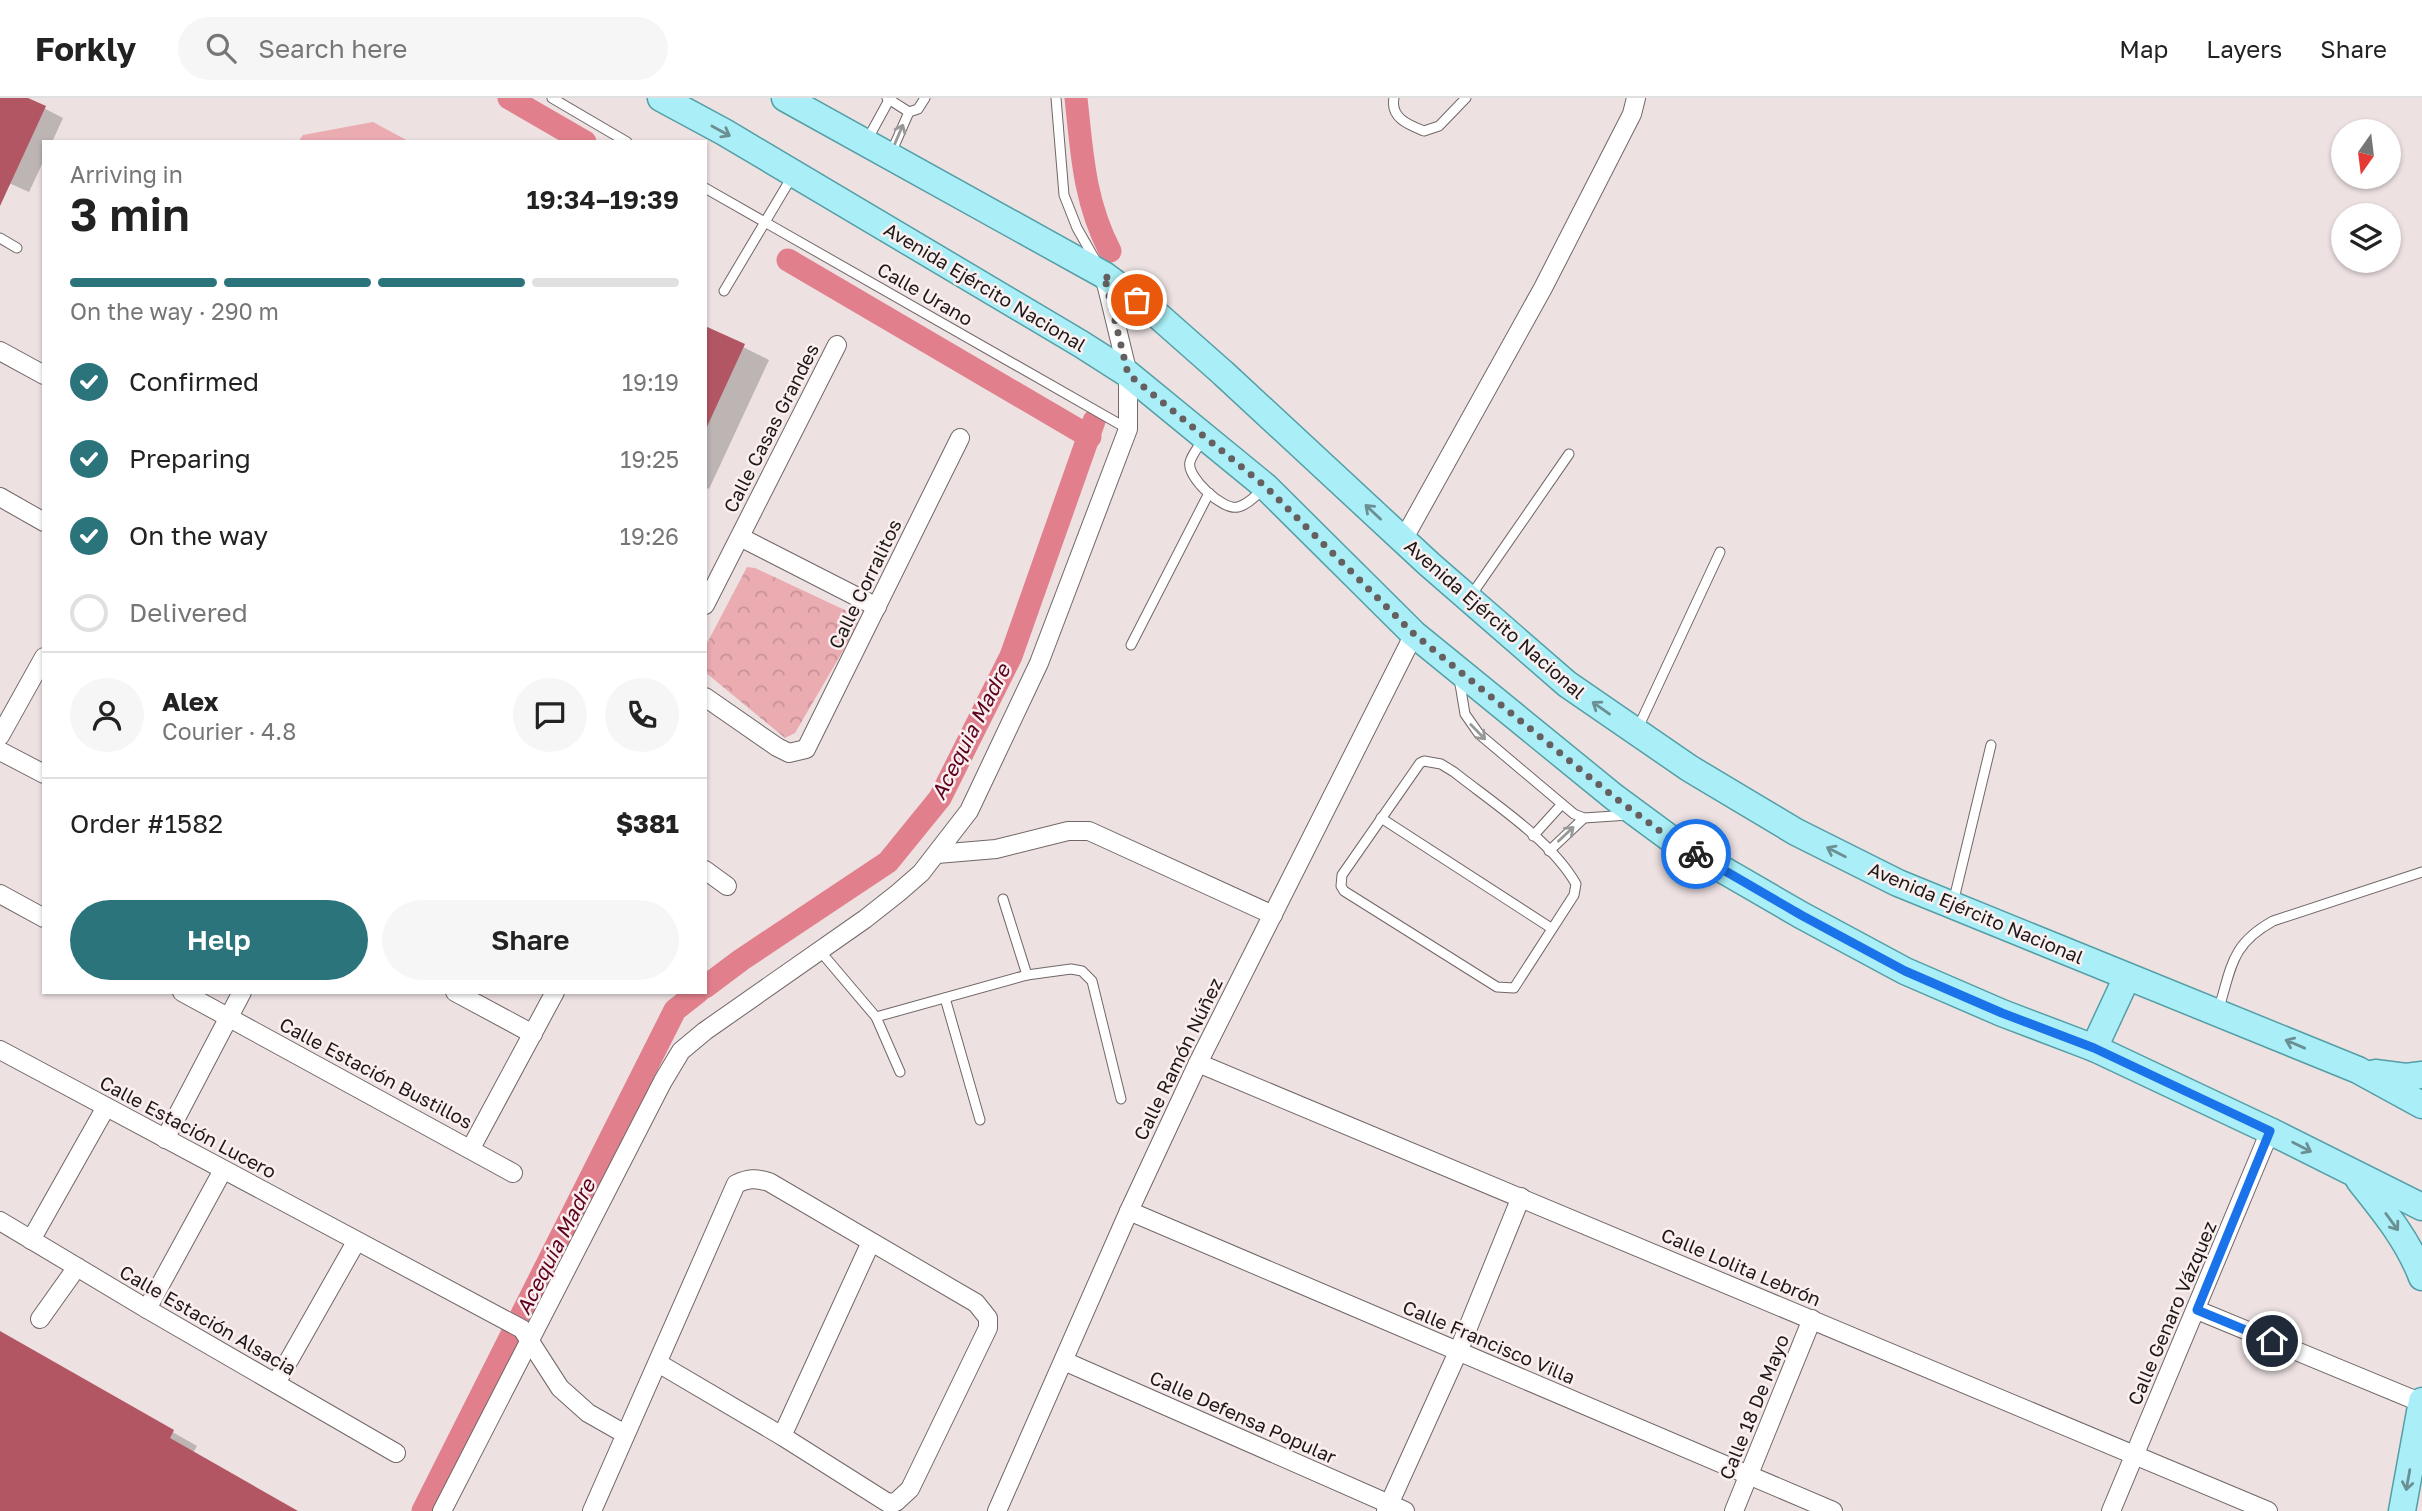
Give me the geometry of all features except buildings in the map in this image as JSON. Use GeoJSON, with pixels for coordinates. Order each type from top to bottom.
{"type":"FeatureCollection","features":[{"type":"Feature","properties":{"kind":"main road","name":"Avenida Ejército Nacional"},"geometry":{"type":"LineString","coordinates":[[661,98],[794,173],[1128,374],[1266,487],[1414,634],[1675,842],[1905,971],[2002,1013],[2094,1048],[2422,1207]]}},
{"type":"Feature","properties":{"kind":"main road","name":"Avenida Ejército Nacional"},"geometry":{"type":"LineString","coordinates":[[785,98],[1104,275],[1154,312],[1403,540],[1567,684],[1689,768],[1796,832],[1898,883],[2358,1070],[2422,1105]]}},
{"type":"Feature","properties":{"kind":"main road"},"geometry":{"type":"LineString","coordinates":[[2094,1048],[2127,977]]}},
{"type":"Feature","properties":{"kind":"main road"},"geometry":{"type":"LineString","coordinates":[[2358,1070],[2406,1077],[2422,1075]]}},
{"type":"Feature","properties":{"kind":"main road"},"geometry":{"type":"LineString","coordinates":[[2353,1173],[2398,1231],[2422,1276]]}},
{"type":"Feature","properties":{"kind":"main road"},"geometry":{"type":"LineString","coordinates":[[2402,1511],[2422,1402]]}},
{"type":"Feature","properties":{"kind":"street"},"geometry":{"type":"LineString","coordinates":[[1403,540],[1543,288],[1632,114],[1636,98]]}},
{"type":"Feature","properties":{"kind":"street"},"geometry":{"type":"LineString","coordinates":[[442,1511],[526,1334],[681,1051],[898,893],[937,854],[969,811],[1039,663],[1128,429],[1128,374],[1104,275]]}},
{"type":"Feature","properties":{"kind":"street","name":"Calle Casas Grandes"},"geometry":{"type":"LineString","coordinates":[[707,602],[836,345]]}},
{"type":"Feature","properties":{"kind":"street"},"geometry":{"type":"LineString","coordinates":[[0,351],[42,374]]}},
{"type":"Feature","properties":{"kind":"street","name":"Calle Corralitos"},"geometry":{"type":"LineString","coordinates":[[707,698],[777,747],[789,753],[806,749],[960,438]]}},
{"type":"Feature","properties":{"kind":"street"},"geometry":{"type":"LineString","coordinates":[[0,497],[42,521]]}},
{"type":"Feature","properties":{"kind":"street"},"geometry":{"type":"LineString","coordinates":[[740,537],[877,607]]}},
{"type":"Feature","properties":{"kind":"street","name":"Calle Ramón Núñez"},"geometry":{"type":"LineString","coordinates":[[998,1511],[1129,1211],[1198,1063],[1414,634]]}},
{"type":"Feature","properties":{"kind":"street"},"geometry":{"type":"LineString","coordinates":[[0,736],[42,661]]}},
{"type":"Feature","properties":{"kind":"street"},"geometry":{"type":"LineString","coordinates":[[0,751],[42,773]]}},
{"type":"Feature","properties":{"kind":"street"},"geometry":{"type":"LineString","coordinates":[[937,854],[996,849],[1068,831],[1089,831],[1273,915]]}},
{"type":"Feature","properties":{"kind":"street"},"geometry":{"type":"LineString","coordinates":[[707,871],[727,886]]}},
{"type":"Feature","properties":{"kind":"street"},"geometry":{"type":"LineString","coordinates":[[0,894],[42,917]]}},
{"type":"Feature","properties":{"kind":"street","name":"Calle Estación Bustillos"},"geometry":{"type":"LineString","coordinates":[[186,994],[513,1173]]}},
{"type":"Feature","properties":{"kind":"street"},"geometry":{"type":"LineString","coordinates":[[165,1139],[241,994]]}},
{"type":"Feature","properties":{"kind":"street"},"geometry":{"type":"LineString","coordinates":[[459,994],[533,1034]]}},
{"type":"Feature","properties":{"kind":"street"},"geometry":{"type":"LineString","coordinates":[[471,1148],[554,994]]}},
{"type":"Feature","properties":{"kind":"street","name":"Calle Estación Lucero"},"geometry":{"type":"LineString","coordinates":[[0,1050],[356,1242],[503,1317],[526,1334]]}},
{"type":"Feature","properties":{"kind":"street","name":"Calle Lolita Lebrón"},"geometry":{"type":"LineString","coordinates":[[1198,1063],[2267,1511]]}},
{"type":"Feature","properties":{"kind":"street"},"geometry":{"type":"LineString","coordinates":[[31,1240],[106,1107]]}},
{"type":"Feature","properties":{"kind":"street","name":"Calle Genaro Vázquez"},"geometry":{"type":"LineString","coordinates":[[2111,1511],[2270,1131]]}},
{"type":"Feature","properties":{"kind":"street"},"geometry":{"type":"LineString","coordinates":[[147,1309],[223,1170]]}},
{"type":"Feature","properties":{"kind":"street"},"geometry":{"type":"LineString","coordinates":[[597,1509],[625,1434],[736,1184],[748,1179],[769,1182],[976,1303],[988,1318],[988,1328],[910,1489],[896,1502],[888,1503],[782,1436],[658,1363]]}},
{"type":"Feature","properties":{"kind":"street"},"geometry":{"type":"LineString","coordinates":[[1393,1509],[1521,1197]]}},
{"type":"Feature","properties":{"kind":"street","name":"Calle Francisco Villa"},"geometry":{"type":"LineString","coordinates":[[1129,1211],[1833,1511]]}},
{"type":"Feature","properties":{"kind":"street","name":"Calle Estación Alsacia"},"geometry":{"type":"LineString","coordinates":[[0,1221],[396,1453]]}},
{"type":"Feature","properties":{"kind":"street"},"geometry":{"type":"LineString","coordinates":[[276,1383],[356,1242]]}},
{"type":"Feature","properties":{"kind":"street"},"geometry":{"type":"LineString","coordinates":[[782,1436],[871,1242]]}},
{"type":"Feature","properties":{"kind":"street"},"geometry":{"type":"LineString","coordinates":[[40,1319],[77,1267]]}},
{"type":"Feature","properties":{"kind":"street"},"geometry":{"type":"LineString","coordinates":[[2197,1310],[2422,1402]]}},
{"type":"Feature","properties":{"kind":"street","name":"Calle 18 De Mayo"},"geometry":{"type":"LineString","coordinates":[[1734,1511],[1812,1319]]}},
{"type":"Feature","properties":{"kind":"street"},"geometry":{"type":"LineString","coordinates":[[526,1334],[560,1388],[588,1413],[625,1434]]}},
{"type":"Feature","properties":{"kind":"street","name":"Calle Defensa Popular"},"geometry":{"type":"LineString","coordinates":[[1064,1361],[1393,1509]]}},
{"type":"Feature","properties":{"kind":"lane"},"geometry":{"type":"LineString","coordinates":[[552,98],[624,140]]}},
{"type":"Feature","properties":{"kind":"lane"},"geometry":{"type":"LineString","coordinates":[[890,156],[909,112],[918,109],[925,98]]}},
{"type":"Feature","properties":{"kind":"lane"},"geometry":{"type":"LineString","coordinates":[[1056,98],[1064,195],[1077,228],[1104,275]]}},
{"type":"Feature","properties":{"kind":"lane"},"geometry":{"type":"LineString","coordinates":[[1394,98],[1393,105],[1402,123],[1424,131],[1439,126],[1466,98]]}},
{"type":"Feature","properties":{"kind":"lane"},"geometry":{"type":"LineString","coordinates":[[866,143],[888,99],[909,112]]}},
{"type":"Feature","properties":{"kind":"lane"},"geometry":{"type":"LineString","coordinates":[[724,291],[794,173]]}},
{"type":"Feature","properties":{"kind":"lane","name":"Calle Urano"},"geometry":{"type":"LineString","coordinates":[[707,189],[1128,429]]}},
{"type":"Feature","properties":{"kind":"lane"},"geometry":{"type":"LineString","coordinates":[[0,238],[16,248]]}},
{"type":"Feature","properties":{"kind":"lane"},"geometry":{"type":"LineString","coordinates":[[1205,437],[1190,461],[1190,468],[1209,493],[1228,508],[1235,508],[1242,506],[1266,487]]}},
{"type":"Feature","properties":{"kind":"lane"},"geometry":{"type":"LineString","coordinates":[[1469,599],[1569,454]]}},
{"type":"Feature","properties":{"kind":"lane"},"geometry":{"type":"LineString","coordinates":[[1131,645],[1209,493]]}},
{"type":"Feature","properties":{"kind":"lane"},"geometry":{"type":"LineString","coordinates":[[1636,732],[1720,552]]}},
{"type":"Feature","properties":{"kind":"lane"},"geometry":{"type":"LineString","coordinates":[[1457,669],[1465,714],[1479,734],[1574,814],[1584,818],[1637,814]]}},
{"type":"Feature","properties":{"kind":"lane"},"geometry":{"type":"LineString","coordinates":[[1952,905],[1991,746]]}},
{"type":"Feature","properties":{"kind":"lane"},"geometry":{"type":"LineString","coordinates":[[1424,761],[1441,764],[1454,772],[1533,835],[1572,877],[1576,889],[1514,988],[1497,987],[1341,887],[1342,875],[1424,761]]}},
{"type":"Feature","properties":{"kind":"lane"},"geometry":{"type":"LineString","coordinates":[[1533,835],[1562,804]]}},
{"type":"Feature","properties":{"kind":"lane"},"geometry":{"type":"LineString","coordinates":[[1381,818],[1551,928]]}},
{"type":"Feature","properties":{"kind":"lane"},"geometry":{"type":"LineString","coordinates":[[1549,851],[1584,818]]}},
{"type":"Feature","properties":{"kind":"lane"},"geometry":{"type":"LineString","coordinates":[[2217,1011],[2237,950],[2252,933],[2273,921],[2422,872]]}},
{"type":"Feature","properties":{"kind":"lane"},"geometry":{"type":"LineString","coordinates":[[1003,899],[1027,975]]}},
{"type":"Feature","properties":{"kind":"lane"},"geometry":{"type":"LineString","coordinates":[[820,951],[877,1017],[900,1072]]}},
{"type":"Feature","properties":{"kind":"lane"},"geometry":{"type":"LineString","coordinates":[[877,1017],[1027,975],[1072,969],[1082,971],[1092,981],[1121,1099]]}},
{"type":"Feature","properties":{"kind":"lane"},"geometry":{"type":"LineString","coordinates":[[945,998],[980,1120]]}},
{"type":"Feature","properties":{"kind":"green space"},"geometry":{"type":"Polygon","coordinates":[[[373,122],[406,140],[299,140],[303,135],[373,122]]]}},
{"type":"Feature","properties":{"kind":"green space"},"geometry":{"type":"Polygon","coordinates":[[[747,567],[755,568],[849,612],[858,625],[795,733],[785,738],[707,674],[707,643],[747,567]]]}},
{"type":"Feature","properties":{"kind":"waterway"},"geometry":{"type":"LineString","coordinates":[[509,98],[582,140]]}},
{"type":"Feature","properties":{"kind":"waterway","name":"Acequia Madre"},"geometry":{"type":"LineString","coordinates":[[1076,98],[1089,195],[1110,251]]}},
{"type":"Feature","properties":{"kind":"waterway"},"geometry":{"type":"LineString","coordinates":[[788,260],[1090,437]]}},
{"type":"Feature","properties":{"kind":"waterway","name":"Acequia Madre"},"geometry":{"type":"LineString","coordinates":[[707,986],[888,862],[940,798],[1011,656],[1094,421]]}},
{"type":"Feature","properties":{"kind":"waterway","name":"Acequia Madre"},"geometry":{"type":"LineString","coordinates":[[423,1511],[675,1010],[695,994]]}},
{"type":"Feature","properties":{"kind":"way so far"},"geometry":{"type":"LineString","coordinates":[[1137,300],[1104,275],[1128,374],[1266,487],[1414,634],[1614,797],[1675,842],[1696,854]]}},
{"type":"Feature","properties":{"kind":"route"},"geometry":{"type":"LineString","coordinates":[[1696,854],[1905,971],[2002,1013],[2094,1048],[2270,1131],[2197,1310],[2272,1341]]}}]}
